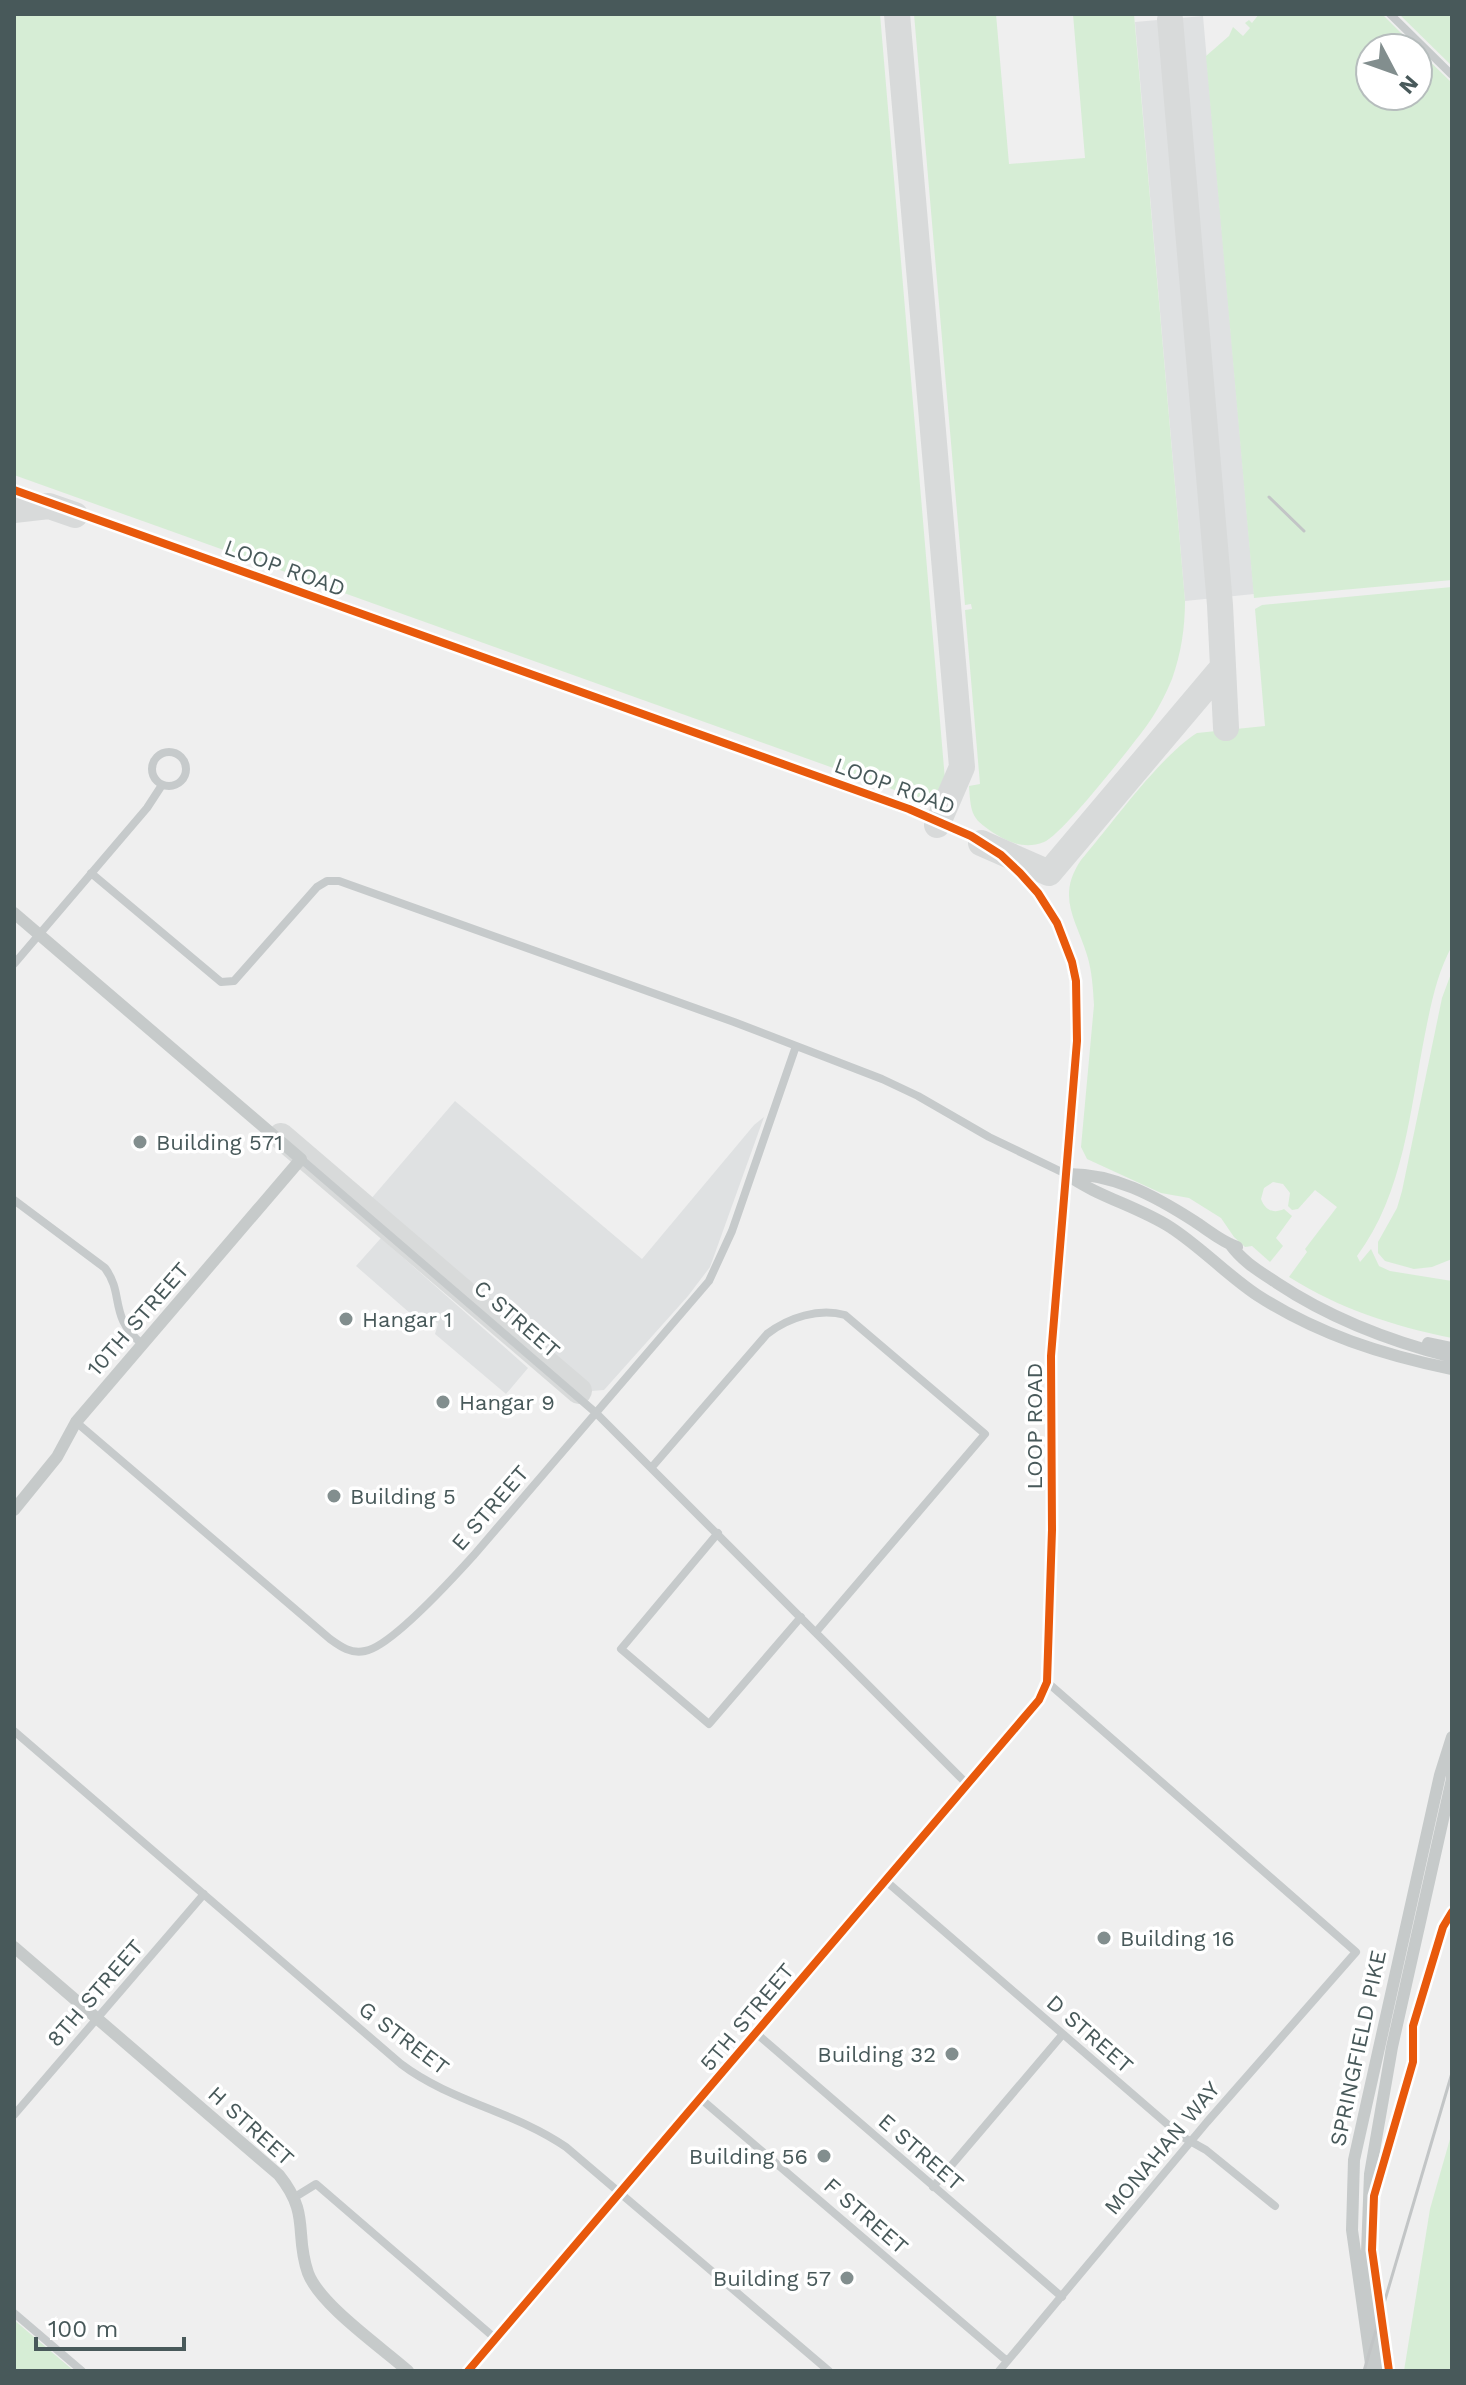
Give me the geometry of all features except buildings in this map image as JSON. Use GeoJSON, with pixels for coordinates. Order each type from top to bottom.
{"type":"FeatureCollection","features":[{"type":"Feature","properties":{"kind":"street"},"geometry":{"type":"LineString","coordinates":[[1390,14],[1452,75]]}},
{"type":"Feature","properties":{"kind":"street","name":"LOOP ROAD"},"geometry":{"type":"LineString","coordinates":[[14,490],[909,809],[955,828],[987,846],[1020,873],[1047,906],[1065,940],[1078,1000],[1052,1344],[1052,1530],[1047,1682]]}},
{"type":"Feature","properties":{"kind":"street"},"geometry":{"type":"LineString","coordinates":[[175,753],[186,765],[184,777],[175,786],[162,785],[154,777],[152,766],[158,756],[175,753]]}},
{"type":"Feature","properties":{"kind":"street"},"geometry":{"type":"LineString","coordinates":[[14,964],[147,808],[162,785]]}},
{"type":"Feature","properties":{"kind":"street"},"geometry":{"type":"LineString","coordinates":[[91,873],[221,982],[234,981],[312,892],[323,883],[334,880],[796,1046],[903,1088],[989,1137],[1066,1174],[1087,1189],[1126,1204],[1169,1227],[1256,1294],[1303,1321],[1379,1352],[1452,1369]]}},
{"type":"Feature","properties":{"kind":"street","name":"C STREET"},"geometry":{"type":"LineString","coordinates":[[14,913],[595,1412],[967,1784]]}},
{"type":"Feature","properties":{"kind":"street","name":"E STREET"},"geometry":{"type":"LineString","coordinates":[[76,1422],[330,1639],[348,1650],[361,1652],[383,1643],[448,1583],[698,1295],[716,1269],[796,1046]]}},
{"type":"Feature","properties":{"kind":"street","name":"10TH STREET"},"geometry":{"type":"LineString","coordinates":[[14,1510],[50,1467],[76,1422],[301,1159]]}},
{"type":"Feature","properties":{"kind":"street"},"geometry":{"type":"LineString","coordinates":[[1066,1174],[1091,1173],[1136,1189],[1172,1207],[1250,1255],[1268,1277],[1305,1302],[1356,1327],[1452,1357]]}},
{"type":"Feature","properties":{"kind":"street"},"geometry":{"type":"LineString","coordinates":[[14,1200],[105,1268],[123,1324],[142,1344]]}},
{"type":"Feature","properties":{"kind":"street"},"geometry":{"type":"LineString","coordinates":[[652,1467],[767,1334],[786,1321],[819,1312],[845,1315],[985,1434],[816,1632]]}},
{"type":"Feature","properties":{"kind":"street"},"geometry":{"type":"LineString","coordinates":[[1356,1327],[1452,1348]]}},
{"type":"Feature","properties":{"kind":"street"},"geometry":{"type":"LineString","coordinates":[[718,1533],[621,1649],[709,1724],[801,1617]]}},
{"type":"Feature","properties":{"kind":"street","name":"5TH STREET"},"geometry":{"type":"LineString","coordinates":[[468,2371],[887,1882],[1039,1700],[1047,1682]]}},
{"type":"Feature","properties":{"kind":"street","name":"MONAHAN WAY"},"geometry":{"type":"LineString","coordinates":[[999,2371],[1356,1952],[1047,1682]]}},
{"type":"Feature","properties":{"kind":"street","name":"G STREET"},"geometry":{"type":"LineString","coordinates":[[14,1731],[411,2072],[454,2096],[510,2116],[545,2133],[574,2153],[829,2371]]}},
{"type":"Feature","properties":{"kind":"street","name":"SPRINGFIELD PIKE"},"geometry":{"type":"LineString","coordinates":[[1372,2371],[1352,2230],[1354,2160],[1405,1923],[1452,1737]]}},
{"type":"Feature","properties":{"kind":"street","name":"SPRINGFIELD PIKE"},"geometry":{"type":"LineString","coordinates":[[1381,2371],[1372,2315],[1366,2233],[1370,2174],[1387,2074],[1452,1779],[1452,1756]]}},
{"type":"Feature","properties":{"kind":"street","name":"D STREET"},"geometry":{"type":"LineString","coordinates":[[887,1882],[1181,2136],[1206,2150],[1275,2206]]}},
{"type":"Feature","properties":{"kind":"street","name":"8TH STREET"},"geometry":{"type":"LineString","coordinates":[[14,2115],[204,1894]]}},
{"type":"Feature","properties":{"kind":"street","name":"H STREET"},"geometry":{"type":"LineString","coordinates":[[14,1947],[266,2162],[295,2197],[316,2184],[496,2339]]}},
{"type":"Feature","properties":{"kind":"street","name":"E STREET"},"geometry":{"type":"LineString","coordinates":[[757,2034],[1062,2297]]}},
{"type":"Feature","properties":{"kind":"street"},"geometry":{"type":"LineString","coordinates":[[933,2187],[1063,2034]]}},
{"type":"Feature","properties":{"kind":"street","name":"F STREET"},"geometry":{"type":"LineString","coordinates":[[701,2099],[1007,2361]]}},
{"type":"Feature","properties":{"kind":"street"},"geometry":{"type":"LineString","coordinates":[[295,2197],[301,2219],[305,2263],[316,2288],[408,2371]]}},
{"type":"Feature","properties":{"kind":"street"},"geometry":{"type":"LineString","coordinates":[[14,2313],[82,2371]]}},
{"type":"Feature","properties":{"kind":"shaded area"},"geometry":{"type":"Polygon","coordinates":[[[1203,16],[1254,594],[1185,601],[1135,22],[1203,16]]]}},
{"type":"Feature","properties":{"kind":"shaded area"},"geometry":{"type":"Polygon","coordinates":[[[455,1101],[642,1259],[764,1117],[710,1267],[604,1390],[591,1391],[370,1200],[455,1101]]]}},
{"type":"Feature","properties":{"kind":"shaded area"},"geometry":{"type":"Polygon","coordinates":[[[381,1238],[528,1368],[506,1394],[435,1334],[438,1324],[429,1316],[419,1321],[356,1266],[381,1238]]]}},
{"type":"Feature","properties":{"kind":"green space"},"geometry":{"type":"Polygon","coordinates":[[[14,14],[880,14],[945,780],[939,791],[920,799],[14,475],[14,14]]]}},
{"type":"Feature","properties":{"kind":"green space"},"geometry":{"type":"Polygon","coordinates":[[[914,14],[996,14],[1009,164],[1085,158],[1073,14],[1134,14],[1185,601],[1183,631],[1172,679],[1145,728],[1065,824],[1044,842],[1032,845],[1014,843],[989,830],[974,816],[971,804],[969,786],[980,784],[965,610],[972,609],[971,604],[965,605],[914,14]]]}},
{"type":"Feature","properties":{"kind":"green space"},"geometry":{"type":"Polygon","coordinates":[[[1259,14],[1382,14],[1400,32],[1354,32],[1354,112],[1434,112],[1434,66],[1452,83],[1452,580],[1254,598],[1206,56],[1229,36],[1233,27],[1243,36],[1250,28],[1245,23],[1249,20],[1252,23],[1259,14]]]}},
{"type":"Feature","properties":{"kind":"green space"},"geometry":{"type":"Polygon","coordinates":[[[1399,14],[1452,14],[1452,66],[1434,48],[1434,32],[1417,32],[1399,14]]]}},
{"type":"Feature","properties":{"kind":"green space"},"geometry":{"type":"Polygon","coordinates":[[[1452,587],[1452,946],[1432,1000],[1395,1178],[1373,1231],[1357,1256],[1360,1262],[1371,1249],[1379,1266],[1390,1271],[1452,1281],[1452,1338],[1368,1315],[1289,1277],[1307,1252],[1305,1249],[1337,1207],[1315,1190],[1298,1209],[1292,1210],[1288,1206],[1290,1193],[1283,1184],[1273,1182],[1264,1188],[1261,1199],[1267,1208],[1273,1211],[1284,1209],[1292,1216],[1276,1238],[1283,1246],[1270,1262],[1252,1246],[1245,1247],[1221,1218],[1189,1198],[1161,1193],[1087,1159],[1081,1147],[1094,1005],[1089,961],[1069,897],[1070,885],[1081,860],[1152,774],[1182,744],[1197,733],[1265,726],[1255,609],[1262,605],[1452,587]]]}},
{"type":"Feature","properties":{"kind":"green space"},"geometry":{"type":"Polygon","coordinates":[[[1452,971],[1452,1259],[1432,1267],[1414,1269],[1385,1261],[1378,1253],[1378,1242],[1397,1208],[1402,1191],[1442,998],[1452,971]]]}},
{"type":"Feature","properties":{"kind":"green space"},"geometry":{"type":"Polygon","coordinates":[[[1452,2132],[1452,2371],[1404,2371],[1430,2209],[1452,2132]]]}},
{"type":"Feature","properties":{"kind":"green space"},"geometry":{"type":"Polygon","coordinates":[[[14,2320],[74,2371],[14,2371],[14,2320]]]}},
{"type":"Feature","properties":{"kind":"taxiway"},"geometry":{"type":"LineString","coordinates":[[897,14],[962,767],[937,825]]}},
{"type":"Feature","properties":{"kind":"taxiway"},"geometry":{"type":"LineString","coordinates":[[1170,19],[1220,605],[1226,728]]}},
{"type":"Feature","properties":{"kind":"taxiway"},"geometry":{"type":"LineString","coordinates":[[14,510],[49,506],[75,515]]}},
{"type":"Feature","properties":{"kind":"taxiway"},"geometry":{"type":"LineString","coordinates":[[981,843],[1049,873],[1223,667]]}},
{"type":"Feature","properties":{"kind":"taxiway"},"geometry":{"type":"LineString","coordinates":[[281,1136],[579,1391]]}},
{"type":"Feature","properties":{"kind":"railway"},"geometry":{"type":"LineString","coordinates":[[1269,497],[1304,531]]}},
{"type":"Feature","properties":{"kind":"railway"},"geometry":{"type":"LineString","coordinates":[[1364,2371],[1452,2073]]}},
{"type":"Feature","properties":{"kind":"cycle path"},"geometry":{"type":"LineString","coordinates":[[14,490],[909,809],[971,836],[1001,855],[1038,893],[1057,923],[1072,962],[1076,981],[1077,1041],[1051,1356],[1052,1530],[1047,1682],[1039,1700],[468,2371]]}},
{"type":"Feature","properties":{"kind":"cycle path"},"geometry":{"type":"LineString","coordinates":[[1389,2371],[1372,2250],[1374,2196],[1413,2062],[1413,2026],[1443,1927],[1452,1912]]}},
{"type":"Feature","properties":{"kind":"place","name":"Building 571"},"geometry":{"type":"Point","coordinates":[140,1142]}},
{"type":"Feature","properties":{"kind":"place","name":"Hangar 1"},"geometry":{"type":"Point","coordinates":[346,1319]}},
{"type":"Feature","properties":{"kind":"place","name":"Hangar 9"},"geometry":{"type":"Point","coordinates":[443,1402]}},
{"type":"Feature","properties":{"kind":"place","name":"Building 5"},"geometry":{"type":"Point","coordinates":[334,1496]}},
{"type":"Feature","properties":{"kind":"place","name":"Building 16"},"geometry":{"type":"Point","coordinates":[1104,1938]}},
{"type":"Feature","properties":{"kind":"place","name":"Building 32"},"geometry":{"type":"Point","coordinates":[952,2054]}},
{"type":"Feature","properties":{"kind":"place","name":"Building 56"},"geometry":{"type":"Point","coordinates":[824,2156]}},
{"type":"Feature","properties":{"kind":"place","name":"Building 57"},"geometry":{"type":"Point","coordinates":[847,2278]}}]}
